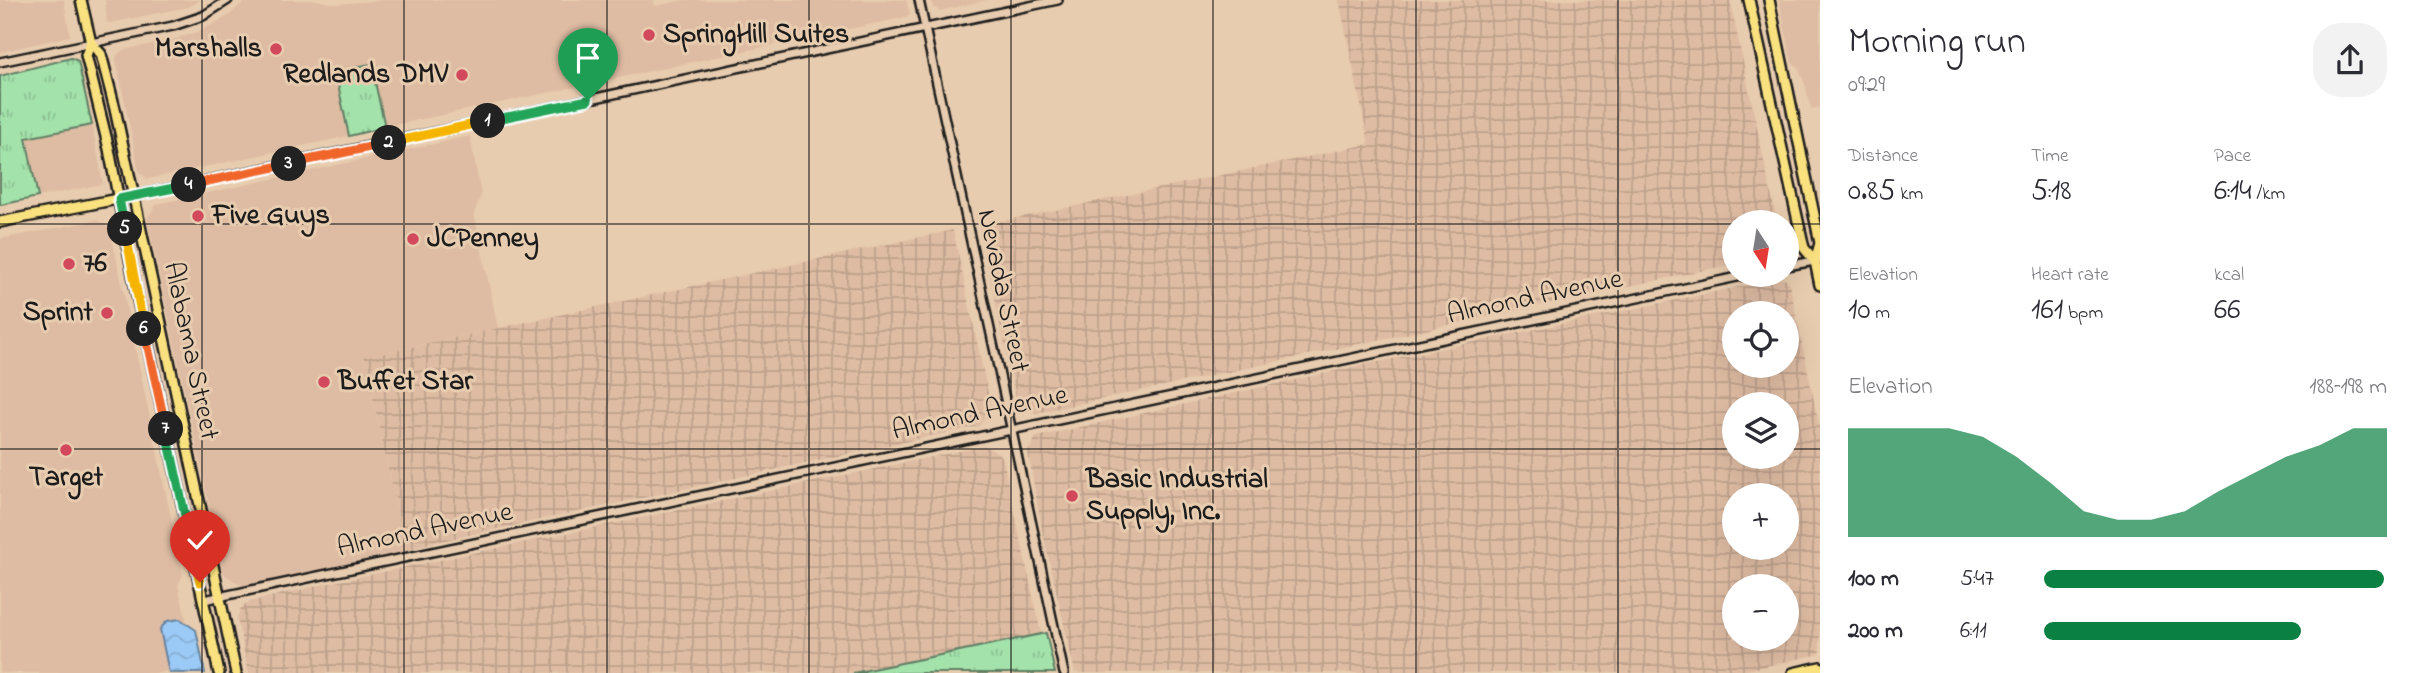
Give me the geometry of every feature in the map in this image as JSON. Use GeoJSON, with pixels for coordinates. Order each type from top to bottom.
{"type":"FeatureCollection","features":[{"type":"Feature","properties":{"kind":"main road","name":"Alabama Street"},"geometry":{"type":"LineString","coordinates":[[81,0],[91,43],[101,54],[236,673]]}},
{"type":"Feature","properties":{"kind":"main road"},"geometry":{"type":"LineString","coordinates":[[1749,0],[1804,248],[1817,260]]}},
{"type":"Feature","properties":{"kind":"main road"},"geometry":{"type":"LineString","coordinates":[[1769,0],[1820,243],[1817,260],[1820,285]]}},
{"type":"Feature","properties":{"kind":"main road","name":"Alabama Street"},"geometry":{"type":"LineString","coordinates":[[91,43],[86,55],[106,134],[136,295],[219,673]]}},
{"type":"Feature","properties":{"kind":"main road"},"geometry":{"type":"LineString","coordinates":[[1768,86],[1787,82]]}},
{"type":"Feature","properties":{"kind":"main road"},"geometry":{"type":"LineString","coordinates":[[0,222],[133,196]]}},
{"type":"Feature","properties":{"kind":"main road"},"geometry":{"type":"LineString","coordinates":[[1793,673],[1820,667]]}},
{"type":"Feature","properties":{"kind":"street"},"geometry":{"type":"LineString","coordinates":[[0,62],[173,26],[203,16],[228,0]]}},
{"type":"Feature","properties":{"kind":"street","name":"Nevada Street"},"geometry":{"type":"LineString","coordinates":[[919,0],[1064,673]]}},
{"type":"Feature","properties":{"kind":"street"},"geometry":{"type":"LineString","coordinates":[[133,196],[1058,0]]}},
{"type":"Feature","properties":{"kind":"street"},"geometry":{"type":"LineString","coordinates":[[1799,264],[1817,260]]}},
{"type":"Feature","properties":{"kind":"street","name":"Almond Avenue"},"geometry":{"type":"LineString","coordinates":[[204,600],[1722,280]]}},
{"type":"Feature","properties":{"kind":"shaded area"},"geometry":{"type":"Polygon","coordinates":[[[0,0],[64,0],[70,36],[0,52],[0,0]]]}},
{"type":"Feature","properties":{"kind":"shaded area"},"geometry":{"type":"Polygon","coordinates":[[[105,0],[201,0],[188,7],[110,23],[107,22],[105,0]]]}},
{"type":"Feature","properties":{"kind":"shaded area"},"geometry":{"type":"Polygon","coordinates":[[[246,0],[316,0],[337,4],[384,0],[654,0],[655,6],[684,0],[906,0],[910,14],[385,127],[371,64],[335,71],[349,136],[148,179],[139,172],[117,55],[123,50],[197,32],[227,17],[246,0]]]}},
{"type":"Feature","properties":{"kind":"shaded area"},"geometry":{"type":"Polygon","coordinates":[[[931,0],[987,0],[939,11],[933,7],[931,0]]]}},
{"type":"Feature","properties":{"kind":"shaded area"},"geometry":{"type":"Polygon","coordinates":[[[1339,0],[1730,0],[1774,210],[1722,210],[1722,267],[1036,413],[1017,402],[979,226],[1369,144],[1339,0]]]}},
{"type":"Feature","properties":{"kind":"shaded area"},"geometry":{"type":"Polygon","coordinates":[[[1779,0],[1820,0],[1820,107],[1811,109],[1798,67],[1792,63],[1779,0]]]}},
{"type":"Feature","properties":{"kind":"shaded area"},"geometry":{"type":"Polygon","coordinates":[[[92,125],[103,184],[38,197],[25,138],[92,125]]]}},
{"type":"Feature","properties":{"kind":"shaded area"},"geometry":{"type":"Polygon","coordinates":[[[470,136],[481,195],[474,213],[498,328],[364,357],[406,551],[242,586],[224,574],[147,218],[157,204],[470,136]]]}},
{"type":"Feature","properties":{"kind":"shaded area"},"geometry":{"type":"Polygon","coordinates":[[[97,220],[110,228],[183,575],[178,585],[187,623],[180,619],[160,629],[169,671],[0,673],[0,239],[97,220]]]}},
{"type":"Feature","properties":{"kind":"shaded area"},"geometry":{"type":"Polygon","coordinates":[[[953,230],[991,407],[979,426],[427,544],[406,551],[364,357],[953,230]]]}},
{"type":"Feature","properties":{"kind":"shaded area"},"geometry":{"type":"Polygon","coordinates":[[[1739,287],[1790,287],[1793,301],[1722,301],[1722,378],[1799,378],[1799,329],[1820,429],[1820,654],[1733,673],[1075,673],[1042,530],[1028,452],[1036,437],[1353,367],[1739,287]]]}},
{"type":"Feature","properties":{"kind":"shaded area"},"geometry":{"type":"Polygon","coordinates":[[[984,446],[1000,454],[1003,459],[1041,633],[853,673],[249,673],[237,619],[241,608],[249,602],[984,446]]]}},
{"type":"Feature","properties":{"kind":"green space"},"geometry":{"type":"Polygon","coordinates":[[[71,58],[78,61],[92,125],[26,138],[38,197],[0,205],[0,76],[71,58]]]}},
{"type":"Feature","properties":{"kind":"green space"},"geometry":{"type":"Polygon","coordinates":[[[371,64],[385,127],[349,136],[335,71],[371,64]]]}},
{"type":"Feature","properties":{"kind":"green space"},"geometry":{"type":"Polygon","coordinates":[[[1046,633],[1055,673],[853,673],[1046,633]]]}},
{"type":"Feature","properties":{"kind":"water"},"geometry":{"type":"Polygon","coordinates":[[[180,619],[196,630],[205,673],[169,673],[160,629],[167,621],[180,619]]]}},
{"type":"Feature","properties":{"kind":"place","name":"SpringHill Suites"},"geometry":{"type":"Point","coordinates":[649,35]}},
{"type":"Feature","properties":{"kind":"place","name":"Marshalls"},"geometry":{"type":"Point","coordinates":[276,49]}},
{"type":"Feature","properties":{"kind":"place","name":"Redlands DMV"},"geometry":{"type":"Point","coordinates":[462,75]}},
{"type":"Feature","properties":{"kind":"place","name":"Five Guys"},"geometry":{"type":"Point","coordinates":[198,216]}},
{"type":"Feature","properties":{"kind":"place","name":"JCPenney"},"geometry":{"type":"Point","coordinates":[413,239]}},
{"type":"Feature","properties":{"kind":"place","name":"76"},"geometry":{"type":"Point","coordinates":[69,264]}},
{"type":"Feature","properties":{"kind":"place","name":"Sprint"},"geometry":{"type":"Point","coordinates":[107,313]}},
{"type":"Feature","properties":{"kind":"place","name":"Buffet Star"},"geometry":{"type":"Point","coordinates":[324,382]}},
{"type":"Feature","properties":{"kind":"place","name":"Target"},"geometry":{"type":"Point","coordinates":[66,450]}},
{"type":"Feature","properties":{"kind":"place","name":"Basic Industrial Supply, Inc."},"geometry":{"type":"Point","coordinates":[1072,496]}},
{"type":"Feature","properties":{"kind":"route"},"geometry":{"type":"LineString","coordinates":[[200,582],[136,295],[119,199],[588,100]]}}]}
